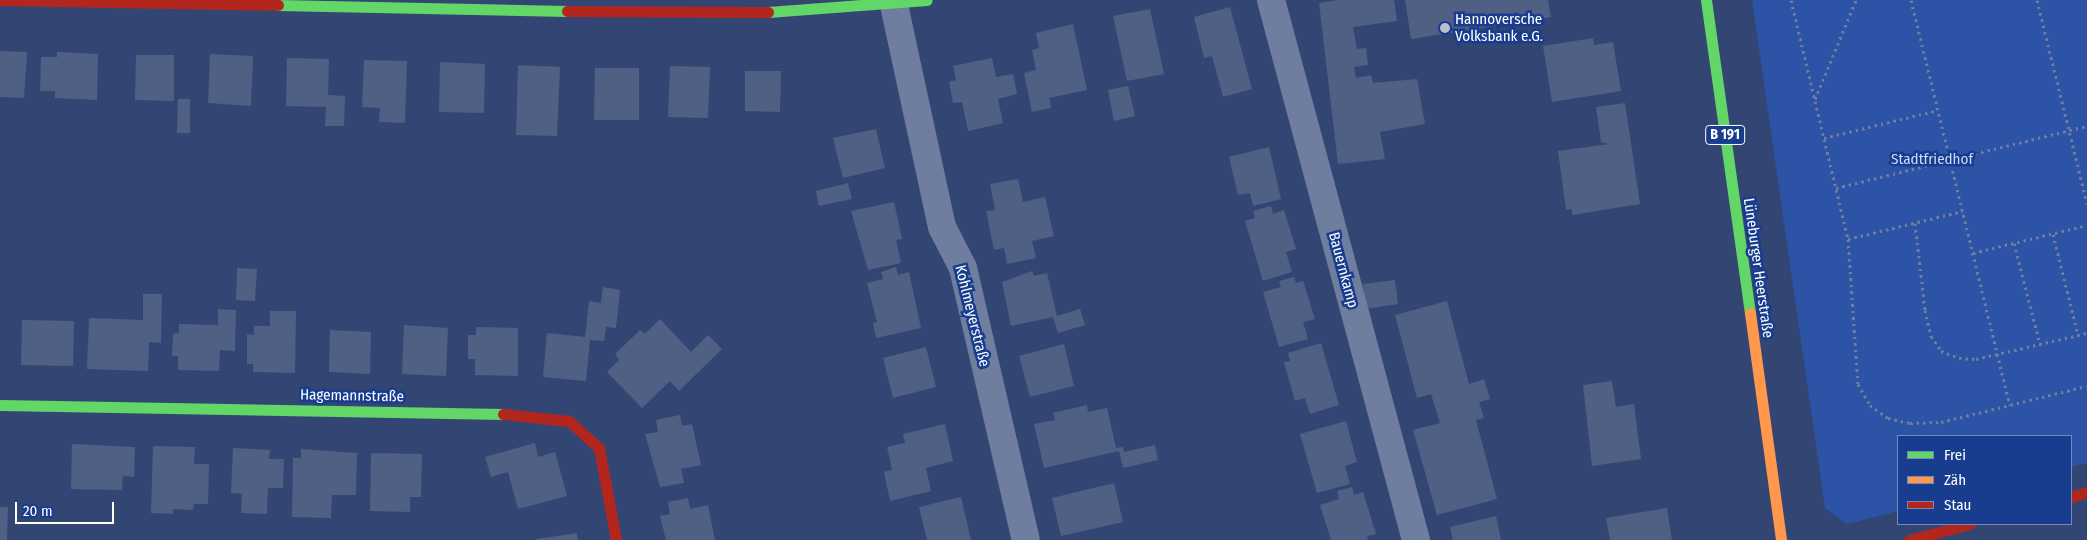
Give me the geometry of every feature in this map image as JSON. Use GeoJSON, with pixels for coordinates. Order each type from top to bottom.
{"type":"FeatureCollection","features":[{"type":"Feature","properties":{"kind":"street"},"geometry":{"type":"LineString","coordinates":[[0,0],[726,14],[894,5],[927,0]]}},
{"type":"Feature","properties":{"kind":"street","name":"Bauernkamp"},"geometry":{"type":"LineString","coordinates":[[1271,0],[1416,540]]}},
{"type":"Feature","properties":{"kind":"street","name":"Lüneburger Heerstraße"},"geometry":{"type":"LineString","coordinates":[[1706,0],[1781,540]]}},
{"type":"Feature","properties":{"kind":"street","name":"Kohlmeyerstraße"},"geometry":{"type":"LineString","coordinates":[[894,5],[942,227],[963,268],[1026,540]]}},
{"type":"Feature","properties":{"kind":"street","name":"Hagemannstraße"},"geometry":{"type":"LineString","coordinates":[[0,405],[528,414],[570,422],[599,448],[616,540]]}},
{"type":"Feature","properties":{"kind":"street"},"geometry":{"type":"LineString","coordinates":[[2072,497],[2087,492]]}},
{"type":"Feature","properties":{"kind":"street"},"geometry":{"type":"LineString","coordinates":[[1909,540],[1966,525]]}},
{"type":"Feature","properties":{"kind":"path"},"geometry":{"type":"LineString","coordinates":[[1791,0],[1848,239],[1858,384],[1870,405],[1888,418],[1910,423],[1941,422],[2087,386]]}},
{"type":"Feature","properties":{"kind":"path"},"geometry":{"type":"LineString","coordinates":[[1814,100],[1856,0]]}},
{"type":"Feature","properties":{"kind":"path"},"geometry":{"type":"LineString","coordinates":[[1911,0],[2010,404]]}},
{"type":"Feature","properties":{"kind":"path"},"geometry":{"type":"LineString","coordinates":[[2037,0],[2087,204]]}},
{"type":"Feature","properties":{"kind":"path"},"geometry":{"type":"LineString","coordinates":[[1824,138],[1938,110]]}},
{"type":"Feature","properties":{"kind":"path"},"geometry":{"type":"LineString","coordinates":[[1836,188],[2087,126]]}},
{"type":"Feature","properties":{"kind":"path"},"geometry":{"type":"LineString","coordinates":[[1848,239],[1963,211]]}},
{"type":"Feature","properties":{"kind":"path"},"geometry":{"type":"LineString","coordinates":[[1915,223],[1926,310],[1932,336],[1941,351],[1959,358],[1998,355],[2087,333]]}},
{"type":"Feature","properties":{"kind":"path"},"geometry":{"type":"LineString","coordinates":[[1973,253],[2087,225]]}},
{"type":"Feature","properties":{"kind":"path"},"geometry":{"type":"LineString","coordinates":[[2053,234],[2078,335]]}},
{"type":"Feature","properties":{"kind":"path"},"geometry":{"type":"LineString","coordinates":[[2014,244],[2040,345]]}},
{"type":"Feature","properties":{"kind":"green space","name":"Stadtfriedhof"},"geometry":{"type":"Polygon","coordinates":[[[1752,0],[2087,0],[2087,463],[2072,467],[2072,435],[1897,435],[1897,511],[1847,524],[1825,508],[1752,0]]]}},
{"type":"Feature","properties":{"kind":"building"},"geometry":{"type":"Polygon","coordinates":[[[1337,0],[1394,0],[1397,21],[1353,27],[1357,49],[1366,48],[1368,65],[1354,67],[1356,78],[1371,75],[1373,83],[1417,79],[1425,124],[1380,132],[1385,159],[1338,164],[1319,3],[1337,0]]]}},
{"type":"Feature","properties":{"kind":"building","name":"Hannoversche Volksbank e.G."},"geometry":{"type":"Polygon","coordinates":[[[1405,0],[1548,0],[1551,17],[1411,39],[1405,0]]]}},
{"type":"Feature","properties":{"kind":"building"},"geometry":{"type":"Polygon","coordinates":[[[1230,7],[1252,89],[1223,97],[1212,56],[1204,58],[1194,17],[1230,7]]]}},
{"type":"Feature","properties":{"kind":"building"},"geometry":{"type":"Polygon","coordinates":[[[1150,9],[1164,74],[1127,81],[1113,16],[1150,9]]]}},
{"type":"Feature","properties":{"kind":"building"},"geometry":{"type":"Polygon","coordinates":[[[1073,24],[1087,90],[1049,98],[1051,108],[1032,112],[1024,73],[1036,70],[1032,50],[1039,48],[1036,33],[1073,24]]]}},
{"type":"Feature","properties":{"kind":"building"},"geometry":{"type":"Polygon","coordinates":[[[1593,38],[1594,45],[1613,42],[1621,91],[1552,102],[1543,46],[1593,38]]]}},
{"type":"Feature","properties":{"kind":"building"},"geometry":{"type":"Polygon","coordinates":[[[0,51],[27,52],[24,98],[0,97],[0,51]]]}},
{"type":"Feature","properties":{"kind":"building"},"geometry":{"type":"Polygon","coordinates":[[[57,52],[98,54],[97,100],[55,98],[55,91],[40,91],[41,57],[57,57],[57,52]]]}},
{"type":"Feature","properties":{"kind":"building"},"geometry":{"type":"Polygon","coordinates":[[[210,54],[253,56],[251,106],[208,103],[210,54]]]}},
{"type":"Feature","properties":{"kind":"building"},"geometry":{"type":"Polygon","coordinates":[[[136,55],[174,55],[174,101],[135,100],[136,55]]]}},
{"type":"Feature","properties":{"kind":"building"},"geometry":{"type":"Polygon","coordinates":[[[287,58],[329,59],[328,95],[345,96],[344,126],[325,126],[326,107],[286,106],[287,58]]]}},
{"type":"Feature","properties":{"kind":"building"},"geometry":{"type":"Polygon","coordinates":[[[992,58],[996,77],[1013,74],[1017,94],[998,99],[1003,123],[968,131],[962,102],[953,103],[949,82],[956,80],[953,66],[992,58]]]}},
{"type":"Feature","properties":{"kind":"building"},"geometry":{"type":"Polygon","coordinates":[[[364,60],[407,61],[405,123],[379,122],[380,108],[362,107],[364,60]]]}},
{"type":"Feature","properties":{"kind":"building"},"geometry":{"type":"Polygon","coordinates":[[[440,62],[485,64],[484,113],[439,112],[440,62]]]}},
{"type":"Feature","properties":{"kind":"building"},"geometry":{"type":"Polygon","coordinates":[[[518,65],[560,67],[557,136],[516,135],[518,65]]]}},
{"type":"Feature","properties":{"kind":"building"},"geometry":{"type":"Polygon","coordinates":[[[670,66],[710,67],[708,118],[668,117],[670,66]]]}},
{"type":"Feature","properties":{"kind":"building"},"geometry":{"type":"Polygon","coordinates":[[[595,68],[639,68],[639,120],[594,120],[595,68]]]}},
{"type":"Feature","properties":{"kind":"building"},"geometry":{"type":"Polygon","coordinates":[[[745,71],[781,71],[780,112],[745,111],[745,71]]]}},
{"type":"Feature","properties":{"kind":"building"},"geometry":{"type":"Polygon","coordinates":[[[1128,86],[1135,116],[1114,121],[1108,90],[1128,86]]]}},
{"type":"Feature","properties":{"kind":"building"},"geometry":{"type":"Polygon","coordinates":[[[178,99],[190,99],[190,133],[177,133],[178,99]]]}},
{"type":"Feature","properties":{"kind":"building"},"geometry":{"type":"Polygon","coordinates":[[[1625,103],[1640,204],[1572,215],[1572,209],[1566,210],[1558,151],[1609,144],[1601,142],[1596,107],[1625,103]]]}},
{"type":"Feature","properties":{"kind":"building"},"geometry":{"type":"Polygon","coordinates":[[[876,129],[885,168],[843,178],[833,138],[876,129]]]}},
{"type":"Feature","properties":{"kind":"building"},"geometry":{"type":"Polygon","coordinates":[[[1269,147],[1281,199],[1253,206],[1250,193],[1238,195],[1229,157],[1269,147]]]}},
{"type":"Feature","properties":{"kind":"building"},"geometry":{"type":"Polygon","coordinates":[[[1018,179],[1023,202],[1045,197],[1054,236],[1032,241],[1036,258],[1007,264],[1004,248],[994,250],[986,211],[995,210],[990,184],[1018,179]]]}},
{"type":"Feature","properties":{"kind":"building"},"geometry":{"type":"Polygon","coordinates":[[[848,183],[852,199],[819,206],[816,191],[848,183]]]}},
{"type":"Feature","properties":{"kind":"building"},"geometry":{"type":"Polygon","coordinates":[[[894,202],[902,239],[896,240],[901,263],[868,270],[851,211],[894,202]]]}},
{"type":"Feature","properties":{"kind":"building"},"geometry":{"type":"Polygon","coordinates":[[[1271,206],[1273,214],[1284,210],[1296,249],[1286,252],[1292,272],[1263,281],[1245,221],[1255,218],[1253,211],[1271,206]]]}},
{"type":"Feature","properties":{"kind":"building"},"geometry":{"type":"Polygon","coordinates":[[[896,267],[898,275],[909,272],[921,328],[876,338],[873,323],[877,322],[867,283],[883,279],[881,272],[896,267]]]}},
{"type":"Feature","properties":{"kind":"building"},"geometry":{"type":"Polygon","coordinates":[[[237,268],[257,269],[255,301],[236,300],[237,268]]]}},
{"type":"Feature","properties":{"kind":"building"},"geometry":{"type":"Polygon","coordinates":[[[1032,271],[1034,276],[1047,273],[1057,316],[1080,309],[1085,325],[1058,333],[1053,317],[1011,326],[1002,282],[1032,271]]]}},
{"type":"Feature","properties":{"kind":"building"},"geometry":{"type":"Polygon","coordinates":[[[1294,277],[1296,283],[1303,281],[1315,319],[1303,322],[1308,339],[1279,347],[1263,292],[1281,287],[1279,281],[1294,277]]]}},
{"type":"Feature","properties":{"kind":"building"},"geometry":{"type":"Polygon","coordinates":[[[1395,280],[1398,304],[1366,309],[1363,284],[1395,280]]]}},
{"type":"Feature","properties":{"kind":"building"},"geometry":{"type":"Polygon","coordinates":[[[603,287],[620,290],[616,328],[606,327],[604,341],[590,340],[586,381],[543,377],[547,333],[585,337],[589,301],[601,303],[603,287]]]}},
{"type":"Feature","properties":{"kind":"building"},"geometry":{"type":"Polygon","coordinates":[[[143,294],[162,294],[161,343],[149,342],[148,371],[87,369],[89,318],[143,320],[143,294]]]}},
{"type":"Feature","properties":{"kind":"building"},"geometry":{"type":"Polygon","coordinates":[[[1447,301],[1469,384],[1484,379],[1490,399],[1479,402],[1484,418],[1476,420],[1497,499],[1437,515],[1413,430],[1440,423],[1431,394],[1417,398],[1395,315],[1447,301]]]}},
{"type":"Feature","properties":{"kind":"building"},"geometry":{"type":"Polygon","coordinates":[[[218,309],[236,310],[235,351],[220,350],[219,371],[178,370],[178,356],[172,356],[173,334],[179,333],[179,324],[218,325],[218,309]]]}},
{"type":"Feature","properties":{"kind":"building"},"geometry":{"type":"Polygon","coordinates":[[[270,311],[296,311],[295,373],[253,372],[253,364],[247,364],[247,334],[254,335],[254,326],[270,326],[270,311]]]}},
{"type":"Feature","properties":{"kind":"building"},"geometry":{"type":"Polygon","coordinates":[[[660,319],[691,352],[708,335],[722,349],[679,391],[670,381],[642,408],[607,372],[619,360],[615,354],[640,330],[645,334],[660,319]]]}},
{"type":"Feature","properties":{"kind":"building"},"geometry":{"type":"Polygon","coordinates":[[[22,320],[74,321],[73,366],[21,365],[22,320]]]}},
{"type":"Feature","properties":{"kind":"building"},"geometry":{"type":"Polygon","coordinates":[[[404,325],[448,328],[446,376],[402,374],[404,325]]]}},
{"type":"Feature","properties":{"kind":"building"},"geometry":{"type":"Polygon","coordinates":[[[476,327],[518,328],[518,376],[475,375],[475,359],[468,359],[468,335],[476,335],[476,327]]]}},
{"type":"Feature","properties":{"kind":"building"},"geometry":{"type":"Polygon","coordinates":[[[330,330],[371,332],[370,374],[329,372],[330,330]]]}},
{"type":"Feature","properties":{"kind":"building"},"geometry":{"type":"Polygon","coordinates":[[[1321,343],[1339,405],[1310,414],[1305,398],[1295,401],[1284,362],[1290,361],[1288,353],[1321,343]]]}},
{"type":"Feature","properties":{"kind":"building"},"geometry":{"type":"Polygon","coordinates":[[[1064,344],[1074,386],[1030,397],[1019,356],[1064,344]]]}},
{"type":"Feature","properties":{"kind":"building"},"geometry":{"type":"Polygon","coordinates":[[[926,347],[936,387],[893,398],[883,358],[926,347]]]}},
{"type":"Feature","properties":{"kind":"building"},"geometry":{"type":"Polygon","coordinates":[[[1612,381],[1616,407],[1634,404],[1641,459],[1592,466],[1583,385],[1612,381]]]}},
{"type":"Feature","properties":{"kind":"building"},"geometry":{"type":"Polygon","coordinates":[[[1087,405],[1088,412],[1107,408],[1116,448],[1123,447],[1124,452],[1155,445],[1158,460],[1123,468],[1119,451],[1044,468],[1034,424],[1055,420],[1053,413],[1087,405]]]}},
{"type":"Feature","properties":{"kind":"building"},"geometry":{"type":"Polygon","coordinates":[[[680,415],[682,426],[692,424],[701,465],[681,469],[684,483],[660,487],[645,434],[658,432],[656,420],[680,415]]]}},
{"type":"Feature","properties":{"kind":"building"},"geometry":{"type":"Polygon","coordinates":[[[1346,421],[1357,462],[1345,466],[1350,484],[1317,493],[1300,434],[1346,421]]]}},
{"type":"Feature","properties":{"kind":"building"},"geometry":{"type":"Polygon","coordinates":[[[945,424],[953,461],[926,468],[931,491],[890,501],[884,472],[892,470],[887,447],[905,443],[903,434],[945,424]]]}},
{"type":"Feature","properties":{"kind":"building"},"geometry":{"type":"Polygon","coordinates":[[[535,443],[538,457],[555,452],[567,496],[518,509],[508,472],[491,477],[485,457],[535,443]]]}},
{"type":"Feature","properties":{"kind":"building"},"geometry":{"type":"Polygon","coordinates":[[[72,444],[135,447],[134,477],[123,476],[122,490],[71,489],[72,444]]]}},
{"type":"Feature","properties":{"kind":"building"},"geometry":{"type":"Polygon","coordinates":[[[153,446],[195,447],[194,464],[209,464],[208,504],[194,504],[193,510],[173,509],[173,514],[151,513],[153,446]]]}},
{"type":"Feature","properties":{"kind":"building"},"geometry":{"type":"Polygon","coordinates":[[[233,448],[270,450],[269,459],[284,459],[283,488],[268,488],[267,514],[241,513],[242,494],[231,493],[233,448]]]}},
{"type":"Feature","properties":{"kind":"building"},"geometry":{"type":"Polygon","coordinates":[[[301,449],[357,453],[356,495],[332,495],[331,518],[292,517],[293,458],[301,458],[301,449]]]}},
{"type":"Feature","properties":{"kind":"building"},"geometry":{"type":"Polygon","coordinates":[[[371,453],[422,454],[421,497],[410,497],[410,512],[370,511],[371,453]]]}},
{"type":"Feature","properties":{"kind":"building"},"geometry":{"type":"Polygon","coordinates":[[[1114,483],[1123,522],[1061,536],[1052,498],[1114,483]]]}},
{"type":"Feature","properties":{"kind":"building"},"geometry":{"type":"Polygon","coordinates":[[[1352,487],[1354,495],[1363,492],[1376,534],[1367,536],[1368,540],[1331,540],[1320,505],[1339,499],[1337,491],[1352,487]]]}},
{"type":"Feature","properties":{"kind":"building"},"geometry":{"type":"Polygon","coordinates":[[[961,497],[971,540],[927,540],[919,507],[961,497]]]}},
{"type":"Feature","properties":{"kind":"building"},"geometry":{"type":"Polygon","coordinates":[[[688,498],[690,509],[708,505],[715,540],[666,540],[660,516],[670,514],[668,502],[688,498]]]}},
{"type":"Feature","properties":{"kind":"building"},"geometry":{"type":"Polygon","coordinates":[[[0,507],[8,507],[7,540],[0,540],[0,507]]]}},
{"type":"Feature","properties":{"kind":"building"},"geometry":{"type":"Polygon","coordinates":[[[1667,508],[1672,540],[1610,540],[1606,518],[1667,508]]]}},
{"type":"Feature","properties":{"kind":"building"},"geometry":{"type":"Polygon","coordinates":[[[1496,516],[1501,540],[1453,540],[1450,527],[1496,516]]]}},
{"type":"Feature","properties":{"kind":"building"},"geometry":{"type":"Polygon","coordinates":[[[577,533],[578,540],[536,540],[536,539],[577,533]]]}},
{"type":"Feature","properties":{"kind":"traffic: fast"},"geometry":{"type":"LineString","coordinates":[[768,12],[927,0]]}},
{"type":"Feature","properties":{"kind":"traffic: fast"},"geometry":{"type":"LineString","coordinates":[[1706,0],[1750,313]]}},
{"type":"Feature","properties":{"kind":"traffic: fast"},"geometry":{"type":"LineString","coordinates":[[278,5],[567,11]]}},
{"type":"Feature","properties":{"kind":"traffic: fast"},"geometry":{"type":"LineString","coordinates":[[0,405],[503,414]]}},
{"type":"Feature","properties":{"kind":"traffic: slow"},"geometry":{"type":"LineString","coordinates":[[1750,313],[1781,540]]}},
{"type":"Feature","properties":{"kind":"traffic: jam"},"geometry":{"type":"LineString","coordinates":[[0,0],[278,5]]}},
{"type":"Feature","properties":{"kind":"traffic: jam"},"geometry":{"type":"LineString","coordinates":[[567,11],[768,12]]}},
{"type":"Feature","properties":{"kind":"traffic: jam"},"geometry":{"type":"LineString","coordinates":[[503,414],[569,421],[599,448],[616,540]]}},
{"type":"Feature","properties":{"kind":"traffic: jam"},"geometry":{"type":"LineString","coordinates":[[2072,497],[2087,492]]}},
{"type":"Feature","properties":{"kind":"traffic: jam"},"geometry":{"type":"LineString","coordinates":[[1909,540],[1966,525]]}},
{"type":"Feature","properties":{"kind":"place","name":"Hannoversche Volksbank e.G."},"geometry":{"type":"Point","coordinates":[1445,28]}}]}
